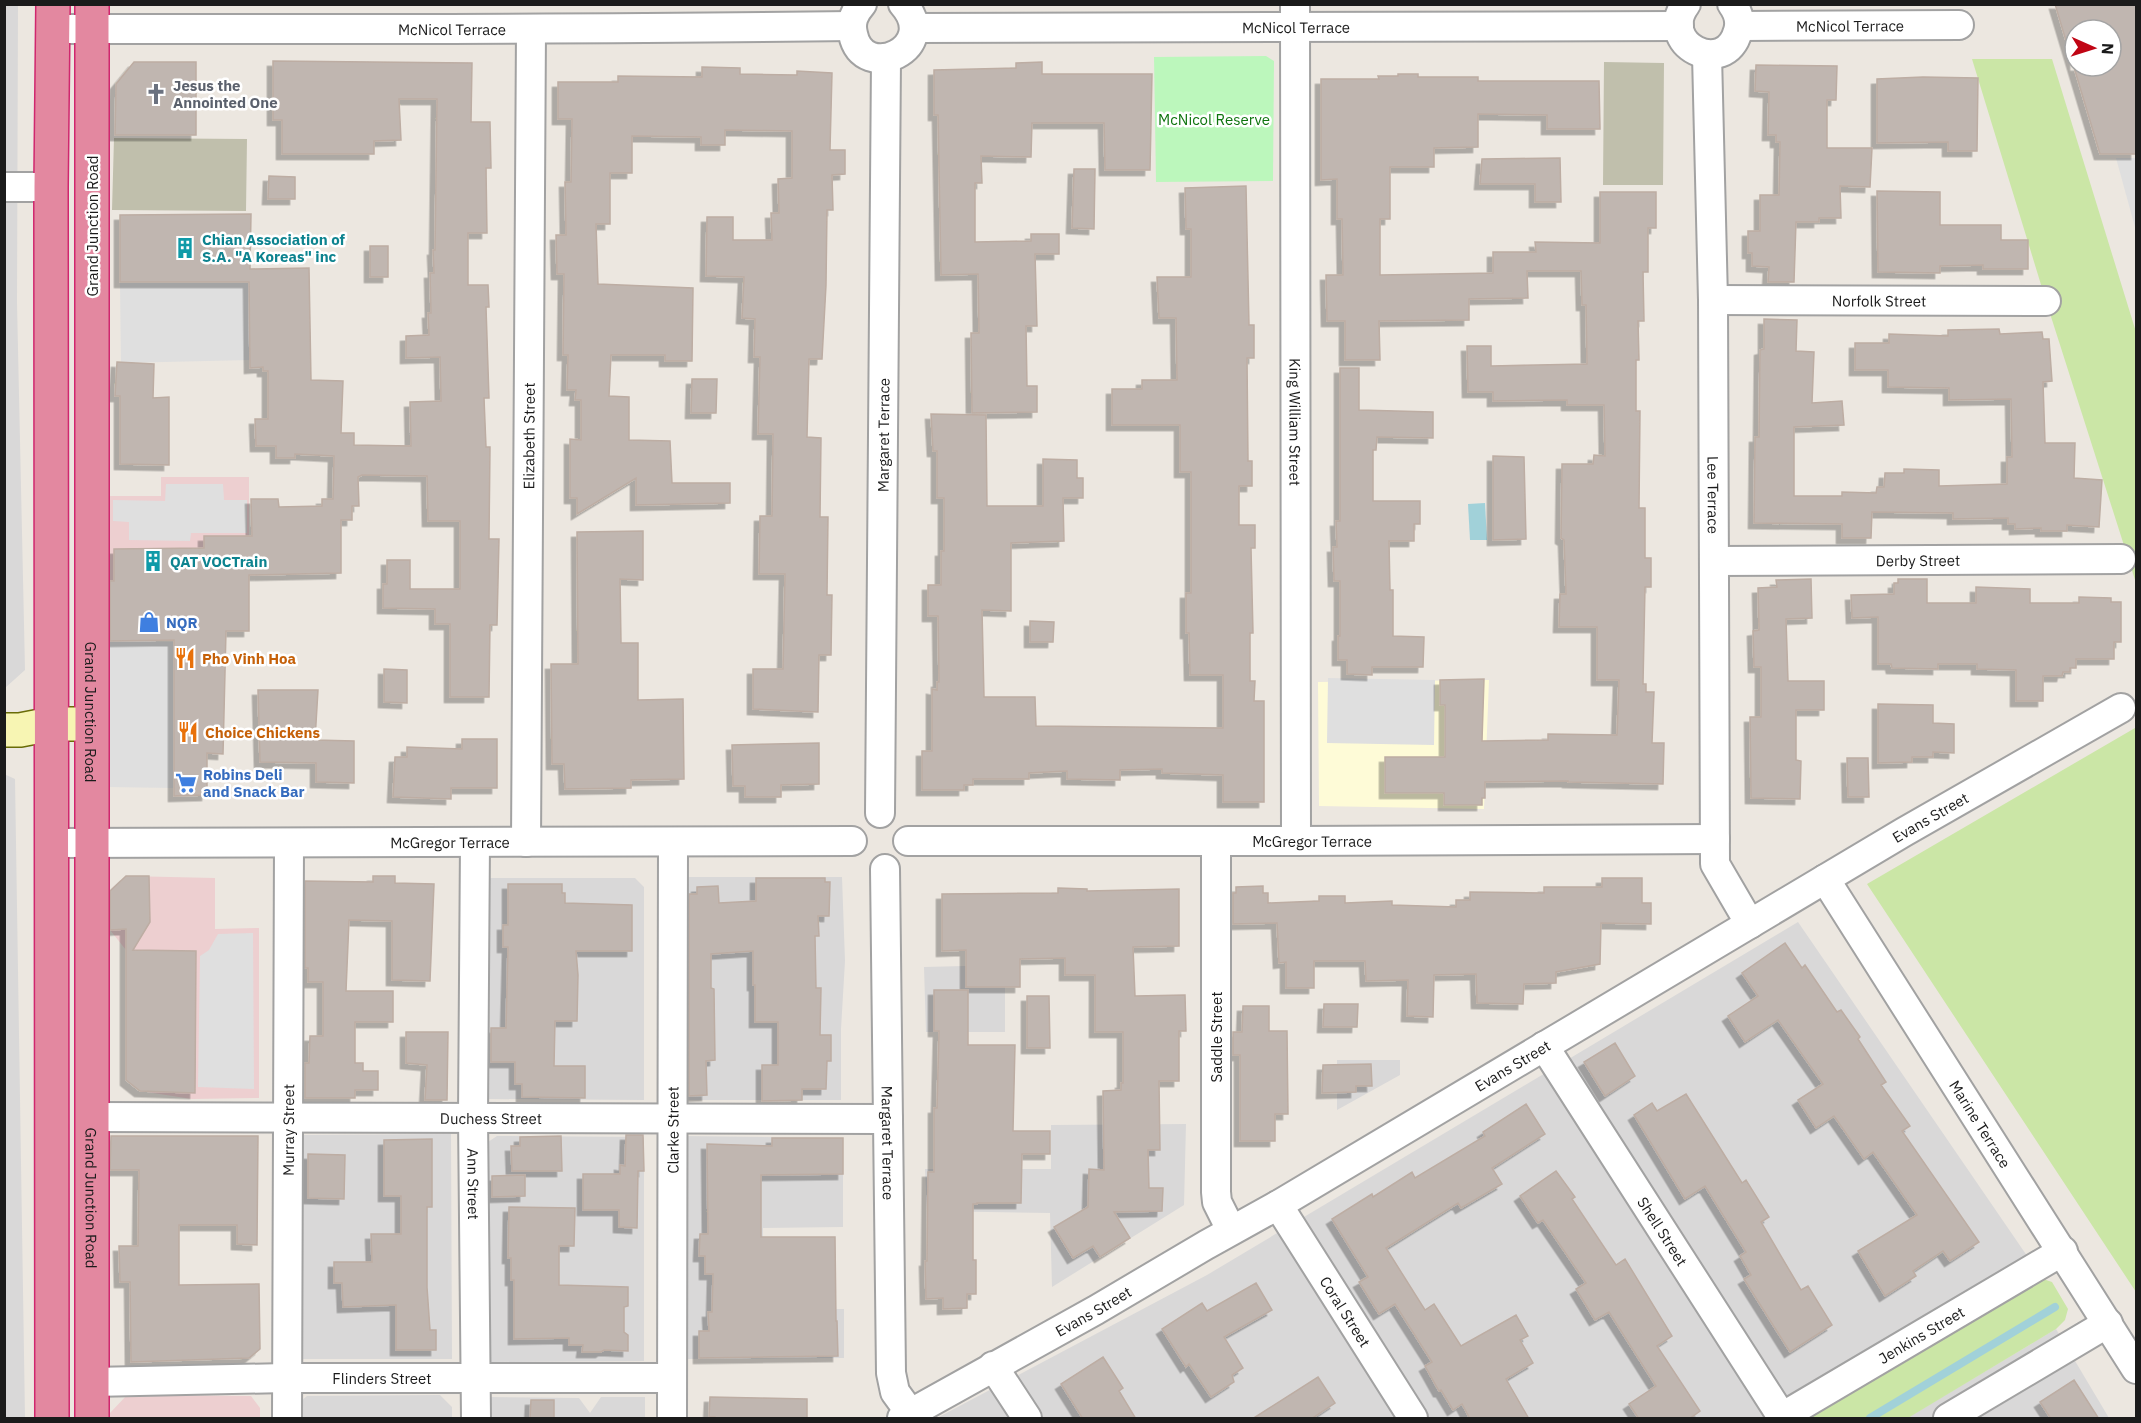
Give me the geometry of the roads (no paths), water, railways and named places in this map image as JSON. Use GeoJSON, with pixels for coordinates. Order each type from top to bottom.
{"type":"FeatureCollection","features":[{"type":"Feature","properties":{"kind":"highway"},"geometry":{"type":"LineString","coordinates":[[52,1419],[50,843],[53,17]]}},
{"type":"Feature","properties":{"kind":"highway","name":"Grand Junction Road"},"geometry":{"type":"LineString","coordinates":[[92,17],[92,1419]]}},
{"type":"Feature","properties":{"kind":"street","name":"McNicol Terrace"},"geometry":{"type":"LineString","coordinates":[[53,17],[300,16],[531,30],[668,17],[857,15]]}},
{"type":"Feature","properties":{"kind":"street"},"geometry":{"type":"LineString","coordinates":[[857,15],[853,37],[858,46],[866,54],[886,59],[897,56],[911,41],[908,16]]}},
{"type":"Feature","properties":{"kind":"street","name":"McNicol Terrace"},"geometry":{"type":"LineString","coordinates":[[908,16],[1682,15]]}},
{"type":"Feature","properties":{"kind":"street"},"geometry":{"type":"LineString","coordinates":[[1682,15],[1684,42],[1691,48],[1707,54],[1725,50],[1732,44],[1736,15]]}},
{"type":"Feature","properties":{"kind":"street","name":"McNicol Terrace"},"geometry":{"type":"LineString","coordinates":[[1736,15],[1959,25]]}},
{"type":"Feature","properties":{"kind":"street","name":"King William Street"},"geometry":{"type":"LineString","coordinates":[[1295,16],[1296,841]]}},
{"type":"Feature","properties":{"kind":"street","name":"Elizabeth Street"},"geometry":{"type":"LineString","coordinates":[[526,842],[531,30]]}},
{"type":"Feature","properties":{"kind":"street","name":"Lee Terrace"},"geometry":{"type":"LineString","coordinates":[[1707,54],[1713,300],[1715,864],[1750,924]]}},
{"type":"Feature","properties":{"kind":"street","name":"Margaret Terrace"},"geometry":{"type":"LineString","coordinates":[[880,813],[886,59]]}},
{"type":"Feature","properties":{"kind":"street"},"geometry":{"type":"LineString","coordinates":[[4,188],[51,187]]}},
{"type":"Feature","properties":{"kind":"street","name":"Norfolk Street"},"geometry":{"type":"LineString","coordinates":[[1713,300],[2046,301]]}},
{"type":"Feature","properties":{"kind":"street","name":"Derby Street"},"geometry":{"type":"LineString","coordinates":[[1714,561],[2121,560]]}},
{"type":"Feature","properties":{"kind":"street","name":"Evans Street"},"geometry":{"type":"LineString","coordinates":[[906,1416],[1278,1205],[1825,879],[2121,708]]}},
{"type":"Feature","properties":{"kind":"street"},"geometry":{"type":"LineString","coordinates":[[4,730],[21,730],[51,724],[91,724]]}},
{"type":"Feature","properties":{"kind":"street"},"geometry":{"type":"LineString","coordinates":[[880,813],[888,814],[903,824],[908,841],[907,850],[902,859],[885,869],[866,866],[858,860],[853,851],[852,841],[857,824],[871,814],[880,813]]}},
{"type":"Feature","properties":{"kind":"street","name":"McGregor Terrace"},"geometry":{"type":"LineString","coordinates":[[908,841],[1715,839]]}},
{"type":"Feature","properties":{"kind":"street","name":"McGregor Terrace"},"geometry":{"type":"LineString","coordinates":[[50,843],[852,841]]}},
{"type":"Feature","properties":{"kind":"street","name":"Saddle Street"},"geometry":{"type":"LineString","coordinates":[[1216,841],[1216,1192],[1217,1202],[1231,1230]]}},
{"type":"Feature","properties":{"kind":"street","name":"Ann Street"},"geometry":{"type":"LineString","coordinates":[[475,842],[473,1117],[476,1419]]}},
{"type":"Feature","properties":{"kind":"street","name":"Clarke Street"},"geometry":{"type":"LineString","coordinates":[[672,1419],[673,842]]}},
{"type":"Feature","properties":{"kind":"street","name":"Murray Street"},"geometry":{"type":"LineString","coordinates":[[287,1419],[289,843]]}},
{"type":"Feature","properties":{"kind":"street","name":"Margaret Terrace"},"geometry":{"type":"LineString","coordinates":[[885,869],[891,1373],[906,1416]]}},
{"type":"Feature","properties":{"kind":"street","name":"Marine Terrace"},"geometry":{"type":"LineString","coordinates":[[1825,879],[2136,1369]]}},
{"type":"Feature","properties":{"kind":"street","name":"Shell Street"},"geometry":{"type":"LineString","coordinates":[[1544,1046],[1781,1418]]}},
{"type":"Feature","properties":{"kind":"street","name":"Duchess Street"},"geometry":{"type":"LineString","coordinates":[[92,1117],[888,1119]]}},
{"type":"Feature","properties":{"kind":"street","name":"Coral Street"},"geometry":{"type":"LineString","coordinates":[[1278,1205],[1413,1419]]}},
{"type":"Feature","properties":{"kind":"street","name":"Jenkins Street"},"geometry":{"type":"LineString","coordinates":[[1781,1418],[2063,1251]]}},
{"type":"Feature","properties":{"kind":"street"},"geometry":{"type":"LineString","coordinates":[[1948,1419],[2108,1323]]}},
{"type":"Feature","properties":{"kind":"street"},"geometry":{"type":"LineString","coordinates":[[993,1366],[1027,1419]]}},
{"type":"Feature","properties":{"kind":"street","name":"Flinders Street"},"geometry":{"type":"LineString","coordinates":[[92,1382],[286,1378],[671,1378]]}},
{"type":"Feature","properties":{"kind":"water"},"geometry":{"type":"Polygon","coordinates":[[[1485,503],[1487,540],[1470,540],[1468,504],[1485,503]]]}},
{"type":"Feature","properties":{"kind":"waterway"},"geometry":{"type":"LineString","coordinates":[[1870,1418],[2055,1307]]}},
{"type":"Feature","properties":{"kind":"place","name":"Jesus the Annointed One"},"geometry":{"type":"Point","coordinates":[156,94]}},
{"type":"Feature","properties":{"kind":"place","name":"Chian Association of S.A. \"A Koreas\" inc"},"geometry":{"type":"Point","coordinates":[185,248]}},
{"type":"Feature","properties":{"kind":"place","name":"QAT VOCTrain"},"geometry":{"type":"Point","coordinates":[153,561]}},
{"type":"Feature","properties":{"kind":"place","name":"NQR"},"geometry":{"type":"Point","coordinates":[149,622]}},
{"type":"Feature","properties":{"kind":"place","name":"Pho Vinh Hoa"},"geometry":{"type":"Point","coordinates":[185,658]}},
{"type":"Feature","properties":{"kind":"place","name":"Choice Chickens"},"geometry":{"type":"Point","coordinates":[188,732]}},
{"type":"Feature","properties":{"kind":"place","name":"Robins Deli and Snack Bar"},"geometry":{"type":"Point","coordinates":[186,783]}},
{"type":"Feature","properties":{"kind":"park label","name":"McNicol Reserve"},"geometry":{"type":"Point","coordinates":[1214,119]}}]}
